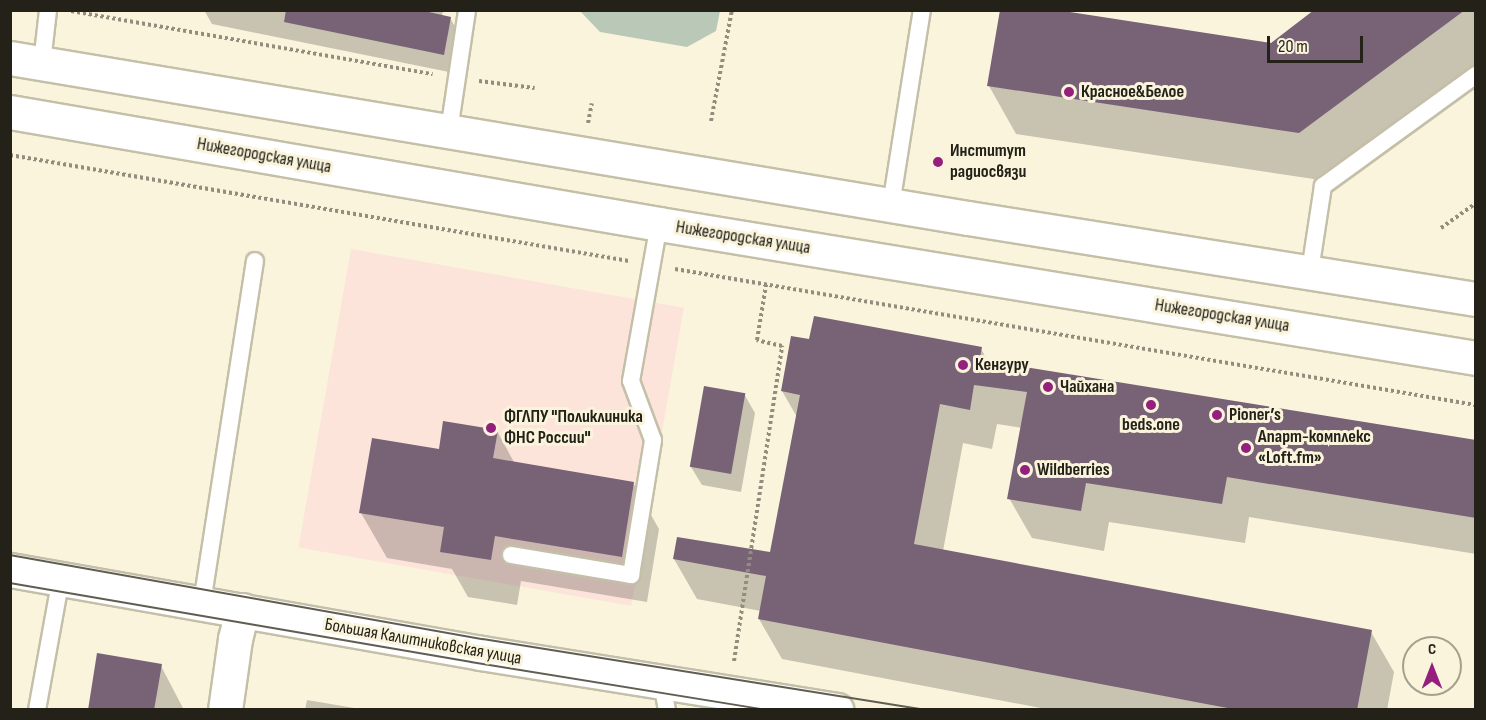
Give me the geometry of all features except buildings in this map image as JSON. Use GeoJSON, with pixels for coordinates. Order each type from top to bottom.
{"type":"FeatureCollection","features":[{"type":"Feature","properties":{"kind":"main road"},"geometry":{"type":"LineString","coordinates":[[26,60],[891,205],[1476,299]]}},
{"type":"Feature","properties":{"kind":"main road","name":"Нижегородская улица"},"geometry":{"type":"LineString","coordinates":[[10,112],[659,224],[1476,358]]}},
{"type":"Feature","properties":{"kind":"main road","name":"Большая Калитниковская улица"},"geometry":{"type":"LineString","coordinates":[[10,570],[242,610],[664,696],[836,710]]}},
{"type":"Feature","properties":{"kind":"main road"},"geometry":{"type":"LineString","coordinates":[[225,710],[235,639],[242,610]]}},
{"type":"Feature","properties":{"kind":"lane"},"geometry":{"type":"LineString","coordinates":[[26,60],[48,10]]}},
{"type":"Feature","properties":{"kind":"lane"},"geometry":{"type":"LineString","coordinates":[[449,131],[459,78],[467,10]]}},
{"type":"Feature","properties":{"kind":"lane"},"geometry":{"type":"LineString","coordinates":[[891,205],[922,10]]}},
{"type":"Feature","properties":{"kind":"lane"},"geometry":{"type":"LineString","coordinates":[[1310,272],[1323,186],[1476,75]]}},
{"type":"Feature","properties":{"kind":"lane"},"geometry":{"type":"LineString","coordinates":[[511,555],[631,575],[653,440],[631,381],[659,224]]}},
{"type":"Feature","properties":{"kind":"lane"},"geometry":{"type":"LineString","coordinates":[[202,603],[255,261]]}},
{"type":"Feature","properties":{"kind":"lane"},"geometry":{"type":"LineString","coordinates":[[37,710],[61,578]]}},
{"type":"Feature","properties":{"kind":"path"},"geometry":{"type":"LineString","coordinates":[[66,10],[459,78],[535,88]]}},
{"type":"Feature","properties":{"kind":"path"},"geometry":{"type":"LineString","coordinates":[[711,121],[732,10]]}},
{"type":"Feature","properties":{"kind":"path"},"geometry":{"type":"LineString","coordinates":[[10,155],[1476,405]]}},
{"type":"Feature","properties":{"kind":"path"},"geometry":{"type":"LineString","coordinates":[[1441,228],[1476,203]]}},
{"type":"Feature","properties":{"kind":"path"},"geometry":{"type":"LineString","coordinates":[[733,667],[782,346],[757,340],[766,285]]}},
{"type":"Feature","properties":{"kind":"shaded area","name":"ФГЛПУ \"Поликлиника ФНС России\""},"geometry":{"type":"Polygon","coordinates":[[[351,249],[684,308],[631,606],[298,547],[351,249]]]}},
{"type":"Feature","properties":{"kind":"green space"},"geometry":{"type":"Polygon","coordinates":[[[580,11],[720,11],[716,31],[687,47],[600,32],[580,11]]]}},
{"type":"Feature","properties":{"kind":"tram line"},"geometry":{"type":"LineString","coordinates":[[10,555],[483,639],[924,710]]}},
{"type":"Feature","properties":{"kind":"tram line"},"geometry":{"type":"LineString","coordinates":[[10,583],[766,710]]}},
{"type":"Feature","properties":{"kind":"place","name":"Красное&Белое"},"geometry":{"type":"Point","coordinates":[1069,92]}},
{"type":"Feature","properties":{"kind":"place","name":"Институт радиосвязи"},"geometry":{"type":"Point","coordinates":[938,162]}},
{"type":"Feature","properties":{"kind":"place","name":"Кенгуру"},"geometry":{"type":"Point","coordinates":[963,365]}},
{"type":"Feature","properties":{"kind":"place","name":"Чайхана"},"geometry":{"type":"Point","coordinates":[1048,387]}},
{"type":"Feature","properties":{"kind":"place","name":"beds.one"},"geometry":{"type":"Point","coordinates":[1151,405]}},
{"type":"Feature","properties":{"kind":"place","name":"Pioner’s"},"geometry":{"type":"Point","coordinates":[1217,415]}},
{"type":"Feature","properties":{"kind":"place","name":"ФГЛПУ \"Поликлиника ФНС России\""},"geometry":{"type":"Point","coordinates":[491,428]}},
{"type":"Feature","properties":{"kind":"place","name":"Апарт-комплекс «Loft.fm»"},"geometry":{"type":"Point","coordinates":[1246,448]}},
{"type":"Feature","properties":{"kind":"place","name":"Wildberries"},"geometry":{"type":"Point","coordinates":[1025,470]}}]}
